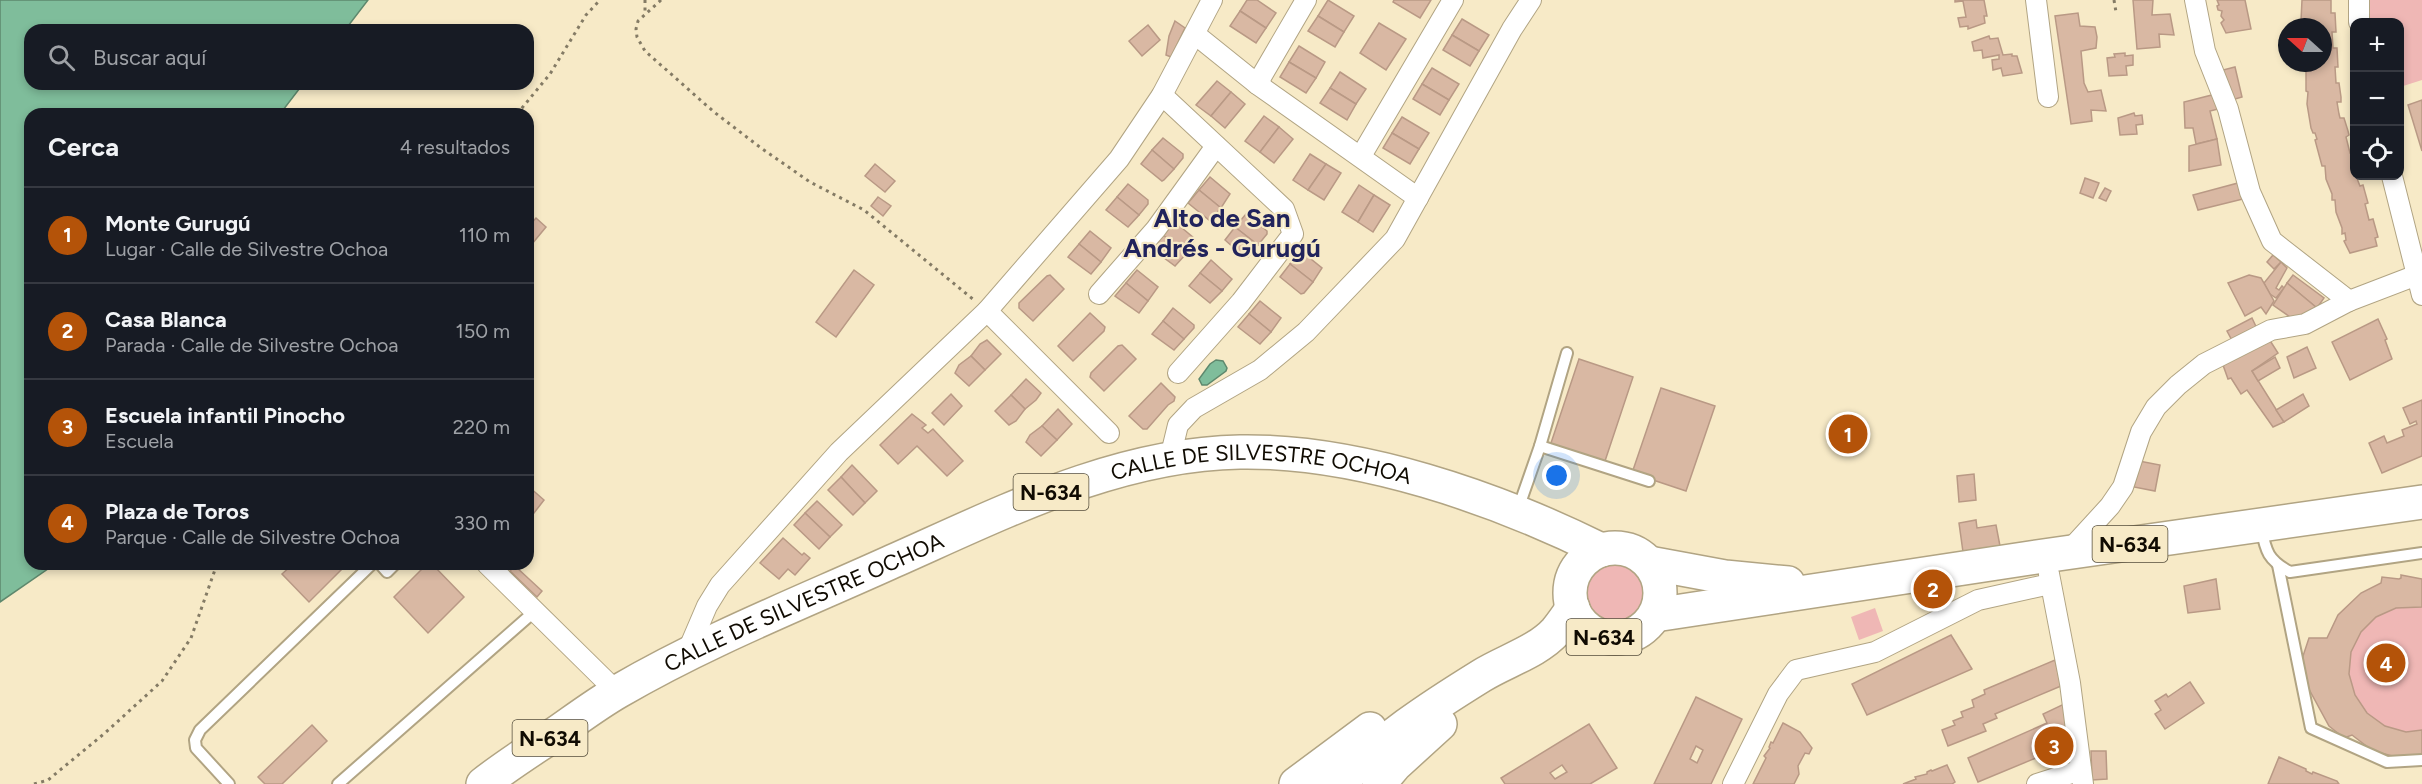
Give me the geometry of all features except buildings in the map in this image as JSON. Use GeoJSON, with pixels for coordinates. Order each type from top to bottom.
{"type":"FeatureCollection","features":[{"type":"Feature","properties":{"kind":"highway","name":"CALLE DE SILVESTRE OCHOA"},"geometry":{"type":"LineString","coordinates":[[617,692],[686,655],[1042,495],[1170,458],[1239,452],[1282,453],[1369,467],[1431,483],[1517,512]]}},
{"type":"Feature","properties":{"kind":"highway","name":"N-634"},"geometry":{"type":"LineString","coordinates":[[1655,615],[1838,587],[2055,564],[2260,525],[2422,502]]}},
{"type":"Feature","properties":{"kind":"highway","name":"N-634"},"geometry":{"type":"LineString","coordinates":[[1517,512],[1555,527],[1601,550],[1614,548],[1627,550],[1639,555],[1649,563],[1657,575],[1660,603],[1646,627],[1634,635],[1620,639],[1606,638],[1579,606],[1558,547],[1517,512]]}},
{"type":"Feature","properties":{"kind":"highway"},"geometry":{"type":"LineString","coordinates":[[1379,784],[1395,765],[1448,717],[1526,663],[1579,606],[1579,566],[1601,550]]}},
{"type":"Feature","properties":{"kind":"highway","name":"N-634"},"geometry":{"type":"LineString","coordinates":[[1649,563],[1725,577],[1838,587]]}},
{"type":"Feature","properties":{"kind":"highway"},"geometry":{"type":"LineString","coordinates":[[1339,784],[1357,764],[1440,702],[1489,671],[1538,645],[1579,606]]}},
{"type":"Feature","properties":{"kind":"highway"},"geometry":{"type":"LineString","coordinates":[[1426,713],[1526,663]]}},
{"type":"Feature","properties":{"kind":"highway"},"geometry":{"type":"LineString","coordinates":[[1296,784],[1403,705],[1448,684],[1489,671]]}},
{"type":"Feature","properties":{"kind":"highway","name":"N-634"},"geometry":{"type":"LineString","coordinates":[[483,784],[617,692]]}},
{"type":"Feature","properties":{"kind":"street"},"geometry":{"type":"LineString","coordinates":[[686,655],[707,606],[720,585],[839,452],[987,311],[1119,159],[1162,95],[1196,35],[1212,0]]}},
{"type":"Feature","properties":{"kind":"street"},"geometry":{"type":"LineString","coordinates":[[1257,84],[1306,0]]}},
{"type":"Feature","properties":{"kind":"street"},"geometry":{"type":"LineString","coordinates":[[1360,156],[1453,0]]}},
{"type":"Feature","properties":{"kind":"street"},"geometry":{"type":"LineString","coordinates":[[1170,458],[1178,425],[1194,408],[1260,370],[1306,332],[1395,239],[1512,28],[1531,0]]}},
{"type":"Feature","properties":{"kind":"street"},"geometry":{"type":"LineString","coordinates":[[2036,0],[2048,97]]}},
{"type":"Feature","properties":{"kind":"street"},"geometry":{"type":"LineString","coordinates":[[2195,0],[2205,51],[2228,109],[2250,192],[2272,241],[2349,301]]}},
{"type":"Feature","properties":{"kind":"street"},"geometry":{"type":"LineString","coordinates":[[2359,0],[2359,18]]}},
{"type":"Feature","properties":{"kind":"street"},"geometry":{"type":"LineString","coordinates":[[1196,35],[1257,84],[1418,198]]}},
{"type":"Feature","properties":{"kind":"street"},"geometry":{"type":"LineString","coordinates":[[1162,95],[1284,209],[1293,234],[1241,302],[1178,373]]}},
{"type":"Feature","properties":{"kind":"street"},"geometry":{"type":"LineString","coordinates":[[1099,294],[1156,229],[1216,146]]}},
{"type":"Feature","properties":{"kind":"street"},"geometry":{"type":"LineString","coordinates":[[2393,180],[2419,274],[2422,296]]}},
{"type":"Feature","properties":{"kind":"street"},"geometry":{"type":"LineString","coordinates":[[1733,784],[1778,694],[1796,670],[1875,652],[2055,564],[2110,506],[2123,487],[2141,432],[2156,407],[2204,364],[2271,330],[2305,324],[2349,301],[2419,274]]}},
{"type":"Feature","properties":{"kind":"street"},"geometry":{"type":"LineString","coordinates":[[987,311],[1109,433]]}},
{"type":"Feature","properties":{"kind":"street"},"geometry":{"type":"LineString","coordinates":[[2037,784],[2082,777],[2055,564]]}},
{"type":"Feature","properties":{"kind":"street"},"geometry":{"type":"LineString","coordinates":[[493,570],[617,692]]}},
{"type":"Feature","properties":{"kind":"lane"},"geometry":{"type":"LineString","coordinates":[[1517,512],[1540,446],[1567,353]]}},
{"type":"Feature","properties":{"kind":"lane"},"geometry":{"type":"LineString","coordinates":[[1540,446],[1649,481]]}},
{"type":"Feature","properties":{"kind":"lane"},"geometry":{"type":"LineString","coordinates":[[2260,525],[2267,554],[2278,565],[2290,572],[2422,553]]}},
{"type":"Feature","properties":{"kind":"lane"},"geometry":{"type":"LineString","coordinates":[[2278,565],[2311,728],[2387,762],[2422,760]]}},
{"type":"Feature","properties":{"kind":"lane"},"geometry":{"type":"LineString","coordinates":[[229,784],[196,748],[195,740],[200,730],[366,570]]}},
{"type":"Feature","properties":{"kind":"lane"},"geometry":{"type":"LineString","coordinates":[[338,784],[535,611]]}},
{"type":"Feature","properties":{"kind":"path"},"geometry":{"type":"LineString","coordinates":[[522,108],[549,74],[586,15],[600,0]]}},
{"type":"Feature","properties":{"kind":"path"},"geometry":{"type":"LineString","coordinates":[[645,0],[645,14]]}},
{"type":"Feature","properties":{"kind":"path"},"geometry":{"type":"LineString","coordinates":[[661,0],[638,21],[637,38],[645,51],[714,112],[810,182],[864,210],[987,311]]}},
{"type":"Feature","properties":{"kind":"path"},"geometry":{"type":"LineString","coordinates":[[2114,0],[2116,12]]}},
{"type":"Feature","properties":{"kind":"path"},"geometry":{"type":"LineString","coordinates":[[34,784],[49,782],[162,681],[191,638],[215,570]]}},
{"type":"Feature","properties":{"kind":"shaded area"},"geometry":{"type":"Polygon","coordinates":[[[0,0],[368,0],[350,24],[24,24],[24,90],[298,90],[285,108],[24,108],[24,570],[46,570],[0,602],[0,0]]]}},
{"type":"Feature","properties":{"kind":"shaded area"},"geometry":{"type":"Polygon","coordinates":[[[2370,0],[2422,0],[2422,80],[2404,86],[2404,18],[2368,18],[2370,0]]]}},
{"type":"Feature","properties":{"kind":"shaded area"},"geometry":{"type":"Polygon","coordinates":[[[1216,360],[1223,361],[1227,368],[1226,371],[1207,385],[1202,385],[1199,379],[1210,364],[1216,360]]]}},
{"type":"Feature","properties":{"kind":"shaded area"},"geometry":{"type":"Polygon","coordinates":[[[1615,561],[1637,570],[1646,592],[1637,614],[1615,623],[1593,614],[1584,592],[1593,570],[1615,561]]]}},
{"type":"Feature","properties":{"kind":"shaded area"},"geometry":{"type":"Polygon","coordinates":[[[2401,575],[2422,579],[2422,758],[2402,758],[2384,754],[2352,735],[2344,738],[2329,726],[2303,656],[2309,638],[2327,638],[2338,615],[2381,583],[2382,577],[2399,579],[2401,575]]]}},
{"type":"Feature","properties":{"kind":"shaded area"},"geometry":{"type":"Polygon","coordinates":[[[1875,608],[1883,631],[1859,640],[1851,617],[1875,608]]]}},
{"type":"Feature","properties":{"kind":"place","name":"Monte Gurugú"},"geometry":{"type":"Point","coordinates":[1848,434]}},
{"type":"Feature","properties":{"kind":"place","name":"Casa Blanca"},"geometry":{"type":"Point","coordinates":[1933,589]}},
{"type":"Feature","properties":{"kind":"place","name":"Plaza de Toros"},"geometry":{"type":"Point","coordinates":[2386,663]}},
{"type":"Feature","properties":{"kind":"place","name":"Escuela infantil Pinocho"},"geometry":{"type":"Point","coordinates":[2054,746]}},
{"type":"Feature","properties":{"kind":"district","name":"Alto de San Andrés - Gurugú"},"geometry":{"type":"Point","coordinates":[1222,233]}}]}
